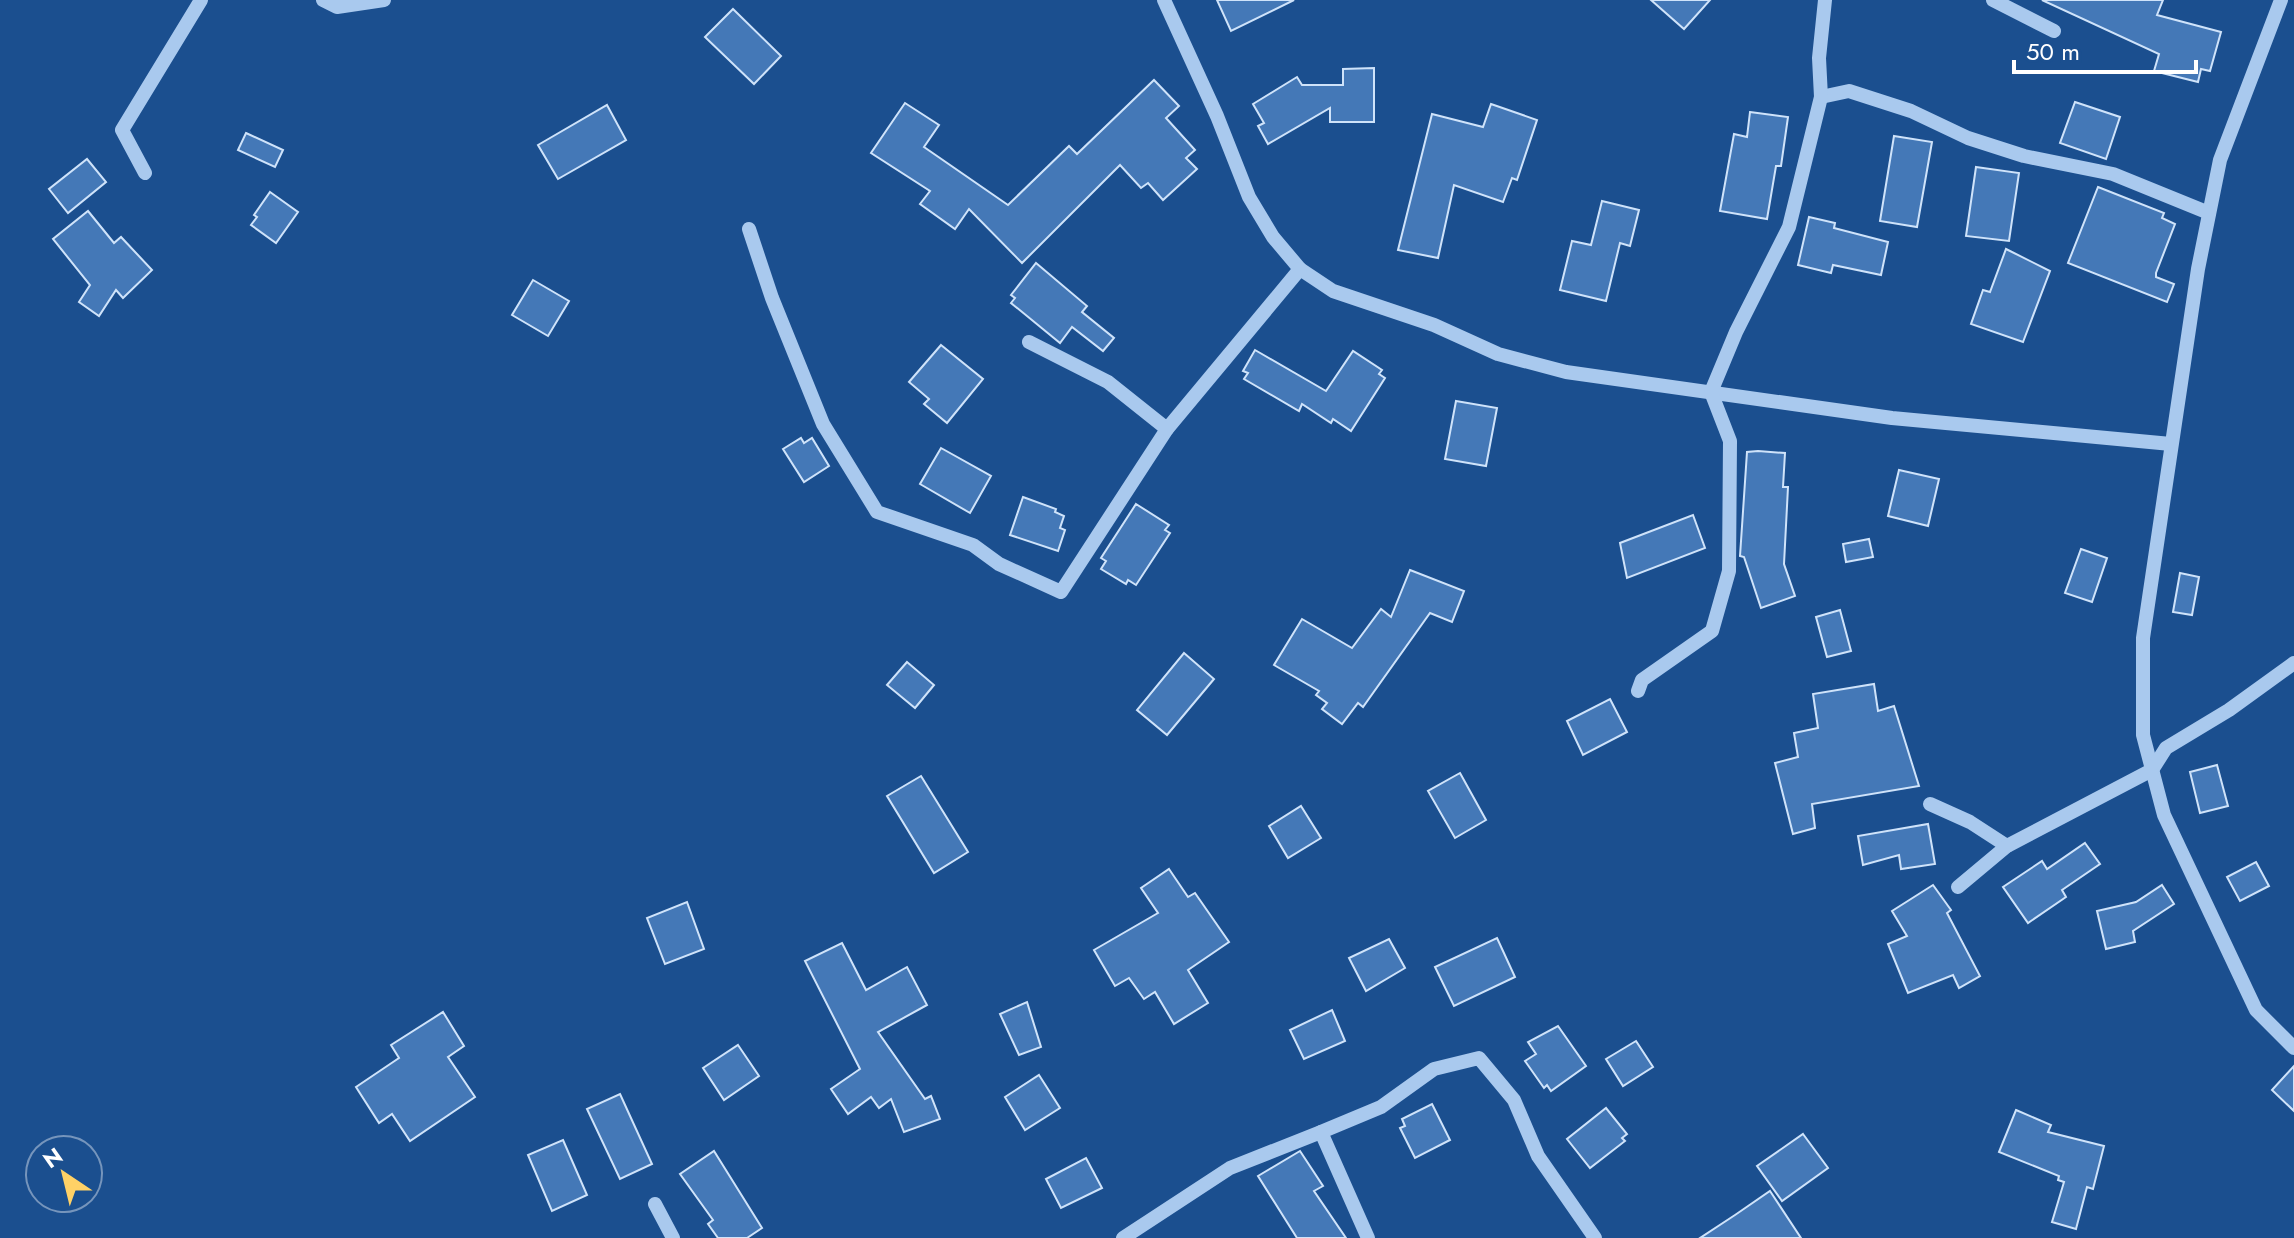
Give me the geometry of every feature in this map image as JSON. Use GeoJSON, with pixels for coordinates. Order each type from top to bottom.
{"type":"FeatureCollection","features":[{"type":"Feature","properties":{"kind":"street"},"geometry":{"type":"LineString","coordinates":[[145,173],[122,130],[201,0]]}},
{"type":"Feature","properties":{"kind":"street"},"geometry":{"type":"LineString","coordinates":[[323,0],[337,7],[384,0]]}},
{"type":"Feature","properties":{"kind":"street"},"geometry":{"type":"LineString","coordinates":[[1164,0],[1217,116],[1249,197],[1273,237],[1300,269],[1333,291],[1434,325],[1498,354],[1566,372],[1892,418],[2171,444]]}},
{"type":"Feature","properties":{"kind":"street"},"geometry":{"type":"LineString","coordinates":[[1638,691],[1642,680],[1712,631],[1729,571],[1730,441],[1711,392],[1747,307],[1789,227],[1821,97],[1819,58],[1825,0]]}},
{"type":"Feature","properties":{"kind":"street"},"geometry":{"type":"LineString","coordinates":[[1993,0],[2054,31]]}},
{"type":"Feature","properties":{"kind":"street"},"geometry":{"type":"LineString","coordinates":[[2281,0],[2220,160],[2209,213],[2143,638],[2143,735],[2164,815],[2256,1010],[2294,1048]]}},
{"type":"Feature","properties":{"kind":"street"},"geometry":{"type":"LineString","coordinates":[[1821,97],[1849,91],[1911,111],[1968,138],[2024,156],[2113,174],[2209,213]]}},
{"type":"Feature","properties":{"kind":"street"},"geometry":{"type":"LineString","coordinates":[[749,229],[772,298],[823,424],[877,512],[973,545],[999,564],[1061,592],[1167,429],[1300,269]]}},
{"type":"Feature","properties":{"kind":"street"},"geometry":{"type":"LineString","coordinates":[[1029,342],[1108,382],[1167,429]]}},
{"type":"Feature","properties":{"kind":"street"},"geometry":{"type":"LineString","coordinates":[[1958,887],[2007,846],[2152,770],[2166,748],[2229,710],[2294,663]]}},
{"type":"Feature","properties":{"kind":"street"},"geometry":{"type":"LineString","coordinates":[[1930,804],[1970,822],[2007,846]]}},
{"type":"Feature","properties":{"kind":"street"},"geometry":{"type":"LineString","coordinates":[[1123,1238],[1230,1168],[1381,1107],[1434,1069],[1479,1058],[1514,1100],[1538,1156],[1595,1238]]}},
{"type":"Feature","properties":{"kind":"street"},"geometry":{"type":"LineString","coordinates":[[1321,1132],[1368,1238]]}},
{"type":"Feature","properties":{"kind":"street"},"geometry":{"type":"LineString","coordinates":[[655,1204],[673,1238]]}},
{"type":"Feature","properties":{"kind":"building"},"geometry":{"type":"Polygon","coordinates":[[[1217,0],[1294,0],[1231,31],[1217,0]]]}},
{"type":"Feature","properties":{"kind":"building"},"geometry":{"type":"Polygon","coordinates":[[[1651,0],[1710,0],[1684,29],[1651,0]]]}},
{"type":"Feature","properties":{"kind":"building"},"geometry":{"type":"Polygon","coordinates":[[[2042,0],[2163,0],[2157,15],[2221,32],[2210,71],[2201,69],[2198,82],[2154,71],[2159,54],[2042,0]]]}},
{"type":"Feature","properties":{"kind":"building"},"geometry":{"type":"Polygon","coordinates":[[[733,9],[781,56],[754,84],[705,37],[733,9]]]}},
{"type":"Feature","properties":{"kind":"building"},"geometry":{"type":"Polygon","coordinates":[[[1374,68],[1374,122],[1330,122],[1330,108],[1268,144],[1258,126],[1264,123],[1253,104],[1297,77],[1302,85],[1343,85],[1343,69],[1374,68]]]}},
{"type":"Feature","properties":{"kind":"building"},"geometry":{"type":"Polygon","coordinates":[[[1154,80],[1179,106],[1166,118],[1195,150],[1186,158],[1197,169],[1163,200],[1148,183],[1141,188],[1120,165],[1022,263],[969,209],[955,229],[920,204],[930,191],[871,153],[905,103],[939,125],[924,147],[1008,205],[1069,146],[1077,154],[1154,80]]]}},
{"type":"Feature","properties":{"kind":"building"},"geometry":{"type":"Polygon","coordinates":[[[2075,102],[2120,117],[2106,159],[2060,143],[2075,102]]]}},
{"type":"Feature","properties":{"kind":"building"},"geometry":{"type":"Polygon","coordinates":[[[1491,104],[1537,120],[1517,180],[1512,178],[1503,202],[1454,185],[1438,258],[1398,250],[1432,114],[1483,127],[1491,104]]]}},
{"type":"Feature","properties":{"kind":"building"},"geometry":{"type":"Polygon","coordinates":[[[607,105],[626,140],[558,179],[538,145],[607,105]]]}},
{"type":"Feature","properties":{"kind":"building"},"geometry":{"type":"Polygon","coordinates":[[[1750,112],[1788,117],[1781,166],[1776,166],[1767,219],[1720,211],[1734,134],[1747,137],[1750,112]]]}},
{"type":"Feature","properties":{"kind":"building"},"geometry":{"type":"Polygon","coordinates":[[[246,133],[283,150],[275,167],[238,150],[246,133]]]}},
{"type":"Feature","properties":{"kind":"building"},"geometry":{"type":"Polygon","coordinates":[[[1894,136],[1932,142],[1917,227],[1880,221],[1894,136]]]}},
{"type":"Feature","properties":{"kind":"building"},"geometry":{"type":"Polygon","coordinates":[[[87,159],[106,182],[68,213],[49,189],[87,159]]]}},
{"type":"Feature","properties":{"kind":"building"},"geometry":{"type":"Polygon","coordinates":[[[1976,167],[2019,173],[2009,241],[1966,236],[1976,167]]]}},
{"type":"Feature","properties":{"kind":"building"},"geometry":{"type":"Polygon","coordinates":[[[2098,187],[2164,213],[2162,218],[2175,224],[2156,273],[2156,277],[2174,284],[2167,302],[2068,263],[2098,187]]]}},
{"type":"Feature","properties":{"kind":"building"},"geometry":{"type":"Polygon","coordinates":[[[270,192],[298,212],[276,243],[251,225],[270,192]]]}},
{"type":"Feature","properties":{"kind":"building"},"geometry":{"type":"Polygon","coordinates":[[[1602,201],[1639,210],[1630,246],[1620,243],[1606,301],[1560,290],[1572,241],[1591,245],[1602,201]]]}},
{"type":"Feature","properties":{"kind":"building"},"geometry":{"type":"Polygon","coordinates":[[[88,211],[114,243],[121,237],[152,270],[123,298],[116,290],[99,316],[79,302],[90,285],[53,239],[88,211]]]}},
{"type":"Feature","properties":{"kind":"building"},"geometry":{"type":"Polygon","coordinates":[[[1809,217],[1835,223],[1834,228],[1888,242],[1881,275],[1833,265],[1831,273],[1798,265],[1809,217]]]}},
{"type":"Feature","properties":{"kind":"building"},"geometry":{"type":"Polygon","coordinates":[[[2006,249],[2050,271],[2023,342],[1971,324],[1983,290],[1990,292],[2006,249]]]}},
{"type":"Feature","properties":{"kind":"building"},"geometry":{"type":"Polygon","coordinates":[[[1036,263],[1087,306],[1082,312],[1114,338],[1103,351],[1072,327],[1060,343],[1011,303],[1015,298],[1011,295],[1036,263]]]}},
{"type":"Feature","properties":{"kind":"building"},"geometry":{"type":"Polygon","coordinates":[[[533,280],[569,301],[548,336],[512,315],[533,280]]]}},
{"type":"Feature","properties":{"kind":"building"},"geometry":{"type":"Polygon","coordinates":[[[941,345],[983,379],[947,423],[924,404],[929,399],[909,382],[941,345]]]}},
{"type":"Feature","properties":{"kind":"building"},"geometry":{"type":"Polygon","coordinates":[[[1255,350],[1326,391],[1353,351],[1382,370],[1379,374],[1385,378],[1351,431],[1333,419],[1331,423],[1302,404],[1299,411],[1244,379],[1248,373],[1243,371],[1255,350]]]}},
{"type":"Feature","properties":{"kind":"building"},"geometry":{"type":"Polygon","coordinates":[[[1456,401],[1497,408],[1486,466],[1445,459],[1456,401]]]}},
{"type":"Feature","properties":{"kind":"building"},"geometry":{"type":"Polygon","coordinates":[[[801,438],[804,443],[812,438],[829,466],[804,482],[783,449],[801,438]]]}},
{"type":"Feature","properties":{"kind":"building"},"geometry":{"type":"Polygon","coordinates":[[[941,448],[991,476],[970,513],[920,484],[941,448]]]}},
{"type":"Feature","properties":{"kind":"building"},"geometry":{"type":"Polygon","coordinates":[[[1747,452],[1785,453],[1783,487],[1788,487],[1784,564],[1795,596],[1761,608],[1744,557],[1740,556],[1747,452]]]}},
{"type":"Feature","properties":{"kind":"building"},"geometry":{"type":"Polygon","coordinates":[[[1899,470],[1939,479],[1928,526],[1888,516],[1899,470]]]}},
{"type":"Feature","properties":{"kind":"building"},"geometry":{"type":"Polygon","coordinates":[[[1023,497],[1056,509],[1055,512],[1064,516],[1060,528],[1065,530],[1058,551],[1010,535],[1023,497]]]}},
{"type":"Feature","properties":{"kind":"building"},"geometry":{"type":"Polygon","coordinates":[[[1136,504],[1169,525],[1165,530],[1170,533],[1136,585],[1128,580],[1126,584],[1101,569],[1106,561],[1101,558],[1136,504]]]}},
{"type":"Feature","properties":{"kind":"building"},"geometry":{"type":"Polygon","coordinates":[[[1693,515],[1705,548],[1627,578],[1620,543],[1693,515]]]}},
{"type":"Feature","properties":{"kind":"building"},"geometry":{"type":"Polygon","coordinates":[[[1869,539],[1873,557],[1846,562],[1843,544],[1869,539]]]}},
{"type":"Feature","properties":{"kind":"building"},"geometry":{"type":"Polygon","coordinates":[[[2081,549],[2107,558],[2092,602],[2065,593],[2081,549]]]}},
{"type":"Feature","properties":{"kind":"building"},"geometry":{"type":"Polygon","coordinates":[[[1410,570],[1464,591],[1452,622],[1430,613],[1363,707],[1358,703],[1342,724],[1322,709],[1327,703],[1316,695],[1319,691],[1274,665],[1302,619],[1352,648],[1381,609],[1391,617],[1410,570]]]}},
{"type":"Feature","properties":{"kind":"building"},"geometry":{"type":"Polygon","coordinates":[[[2180,573],[2199,577],[2192,615],[2173,612],[2180,573]]]}},
{"type":"Feature","properties":{"kind":"building"},"geometry":{"type":"Polygon","coordinates":[[[1840,610],[1851,651],[1827,657],[1816,617],[1840,610]]]}},
{"type":"Feature","properties":{"kind":"building"},"geometry":{"type":"Polygon","coordinates":[[[1184,653],[1214,679],[1167,735],[1137,710],[1184,653]]]}},
{"type":"Feature","properties":{"kind":"building"},"geometry":{"type":"Polygon","coordinates":[[[907,662],[934,685],[915,708],[887,685],[907,662]]]}},
{"type":"Feature","properties":{"kind":"building"},"geometry":{"type":"Polygon","coordinates":[[[1874,684],[1878,711],[1894,706],[1919,786],[1812,804],[1815,828],[1793,834],[1775,763],[1798,757],[1794,733],[1818,728],[1813,694],[1874,684]]]}},
{"type":"Feature","properties":{"kind":"building"},"geometry":{"type":"Polygon","coordinates":[[[1610,699],[1627,732],[1583,755],[1567,721],[1610,699]]]}},
{"type":"Feature","properties":{"kind":"building"},"geometry":{"type":"Polygon","coordinates":[[[2217,765],[2228,806],[2200,813],[2190,772],[2217,765]]]}},
{"type":"Feature","properties":{"kind":"building"},"geometry":{"type":"Polygon","coordinates":[[[1460,773],[1486,820],[1455,838],[1428,791],[1460,773]]]}},
{"type":"Feature","properties":{"kind":"building"},"geometry":{"type":"Polygon","coordinates":[[[921,776],[968,852],[934,873],[887,796],[921,776]]]}},
{"type":"Feature","properties":{"kind":"building"},"geometry":{"type":"Polygon","coordinates":[[[1301,806],[1321,838],[1288,858],[1269,826],[1301,806]]]}},
{"type":"Feature","properties":{"kind":"building"},"geometry":{"type":"Polygon","coordinates":[[[1928,824],[1935,864],[1901,869],[1899,855],[1863,865],[1858,836],[1928,824]]]}},
{"type":"Feature","properties":{"kind":"building"},"geometry":{"type":"Polygon","coordinates":[[[2085,843],[2100,864],[2062,890],[2066,897],[2028,923],[2003,887],[2042,861],[2047,869],[2085,843]]]}},
{"type":"Feature","properties":{"kind":"building"},"geometry":{"type":"Polygon","coordinates":[[[2256,862],[2269,886],[2240,901],[2227,877],[2256,862]]]}},
{"type":"Feature","properties":{"kind":"building"},"geometry":{"type":"Polygon","coordinates":[[[1169,869],[1188,897],[1195,893],[1229,942],[1188,970],[1208,1003],[1174,1024],[1155,992],[1144,999],[1129,978],[1115,986],[1094,950],[1158,913],[1141,888],[1169,869]]]}},
{"type":"Feature","properties":{"kind":"building"},"geometry":{"type":"Polygon","coordinates":[[[1933,885],[1951,910],[1947,913],[1980,976],[1959,988],[1953,975],[1908,993],[1888,944],[1907,936],[1892,911],[1933,885]]]}},
{"type":"Feature","properties":{"kind":"building"},"geometry":{"type":"Polygon","coordinates":[[[2162,885],[2174,904],[2133,931],[2135,942],[2106,949],[2097,911],[2136,902],[2162,885]]]}},
{"type":"Feature","properties":{"kind":"building"},"geometry":{"type":"Polygon","coordinates":[[[687,902],[704,949],[665,964],[647,918],[687,902]]]}},
{"type":"Feature","properties":{"kind":"building"},"geometry":{"type":"Polygon","coordinates":[[[1497,938],[1515,977],[1454,1006],[1435,967],[1497,938]]]}},
{"type":"Feature","properties":{"kind":"building"},"geometry":{"type":"Polygon","coordinates":[[[1389,939],[1405,968],[1366,991],[1349,958],[1389,939]]]}},
{"type":"Feature","properties":{"kind":"building"},"geometry":{"type":"Polygon","coordinates":[[[842,943],[866,990],[907,967],[927,1005],[878,1032],[925,1099],[931,1096],[940,1119],[904,1132],[891,1099],[879,1108],[871,1097],[848,1114],[831,1089],[860,1069],[805,961],[842,943]]]}},
{"type":"Feature","properties":{"kind":"building"},"geometry":{"type":"Polygon","coordinates":[[[1027,1002],[1041,1047],[1019,1055],[1000,1014],[1027,1002]]]}},
{"type":"Feature","properties":{"kind":"building"},"geometry":{"type":"Polygon","coordinates":[[[1332,1010],[1345,1041],[1304,1059],[1290,1030],[1332,1010]]]}},
{"type":"Feature","properties":{"kind":"building"},"geometry":{"type":"Polygon","coordinates":[[[443,1012],[464,1046],[448,1057],[475,1097],[410,1141],[392,1114],[379,1123],[356,1087],[399,1058],[391,1045],[443,1012]]]}},
{"type":"Feature","properties":{"kind":"building"},"geometry":{"type":"Polygon","coordinates":[[[1558,1026],[1586,1066],[1551,1091],[1547,1085],[1544,1088],[1525,1061],[1536,1054],[1528,1042],[1558,1026]]]}},
{"type":"Feature","properties":{"kind":"building"},"geometry":{"type":"Polygon","coordinates":[[[1636,1041],[1653,1067],[1623,1086],[1606,1059],[1636,1041]]]}},
{"type":"Feature","properties":{"kind":"building"},"geometry":{"type":"Polygon","coordinates":[[[738,1045],[759,1076],[724,1100],[703,1068],[738,1045]]]}},
{"type":"Feature","properties":{"kind":"building"},"geometry":{"type":"Polygon","coordinates":[[[2294,1066],[2294,1111],[2272,1090],[2294,1066]]]}},
{"type":"Feature","properties":{"kind":"building"},"geometry":{"type":"Polygon","coordinates":[[[1039,1075],[1060,1108],[1025,1130],[1005,1097],[1039,1075]]]}},
{"type":"Feature","properties":{"kind":"building"},"geometry":{"type":"Polygon","coordinates":[[[620,1094],[652,1164],[620,1179],[587,1109],[620,1094]]]}},
{"type":"Feature","properties":{"kind":"building"},"geometry":{"type":"Polygon","coordinates":[[[1432,1104],[1450,1140],[1415,1158],[1400,1128],[1405,1126],[1402,1119],[1432,1104]]]}},
{"type":"Feature","properties":{"kind":"building"},"geometry":{"type":"Polygon","coordinates":[[[1606,1108],[1627,1134],[1622,1138],[1625,1141],[1590,1168],[1567,1139],[1606,1108]]]}},
{"type":"Feature","properties":{"kind":"building"},"geometry":{"type":"Polygon","coordinates":[[[2016,1110],[2051,1125],[2048,1132],[2104,1146],[2093,1189],[2087,1187],[2076,1229],[2052,1222],[2064,1182],[2058,1180],[2059,1176],[1999,1152],[2016,1110]]]}},
{"type":"Feature","properties":{"kind":"building"},"geometry":{"type":"Polygon","coordinates":[[[1803,1134],[1828,1168],[1782,1201],[1757,1166],[1803,1134]]]}},
{"type":"Feature","properties":{"kind":"building"},"geometry":{"type":"Polygon","coordinates":[[[563,1140],[587,1195],[552,1211],[528,1155],[563,1140]]]}},
{"type":"Feature","properties":{"kind":"building"},"geometry":{"type":"Polygon","coordinates":[[[714,1151],[762,1228],[747,1238],[718,1238],[708,1224],[713,1220],[680,1174],[714,1151]]]}},
{"type":"Feature","properties":{"kind":"building"},"geometry":{"type":"Polygon","coordinates":[[[1300,1151],[1323,1186],[1314,1191],[1346,1238],[1297,1238],[1258,1176],[1300,1151]]]}},
{"type":"Feature","properties":{"kind":"building"},"geometry":{"type":"Polygon","coordinates":[[[1086,1158],[1102,1188],[1061,1208],[1046,1179],[1086,1158]]]}},
{"type":"Feature","properties":{"kind":"building"},"geometry":{"type":"Polygon","coordinates":[[[1770,1191],[1801,1238],[1700,1238],[1735,1215],[1770,1191]]]}}]}
